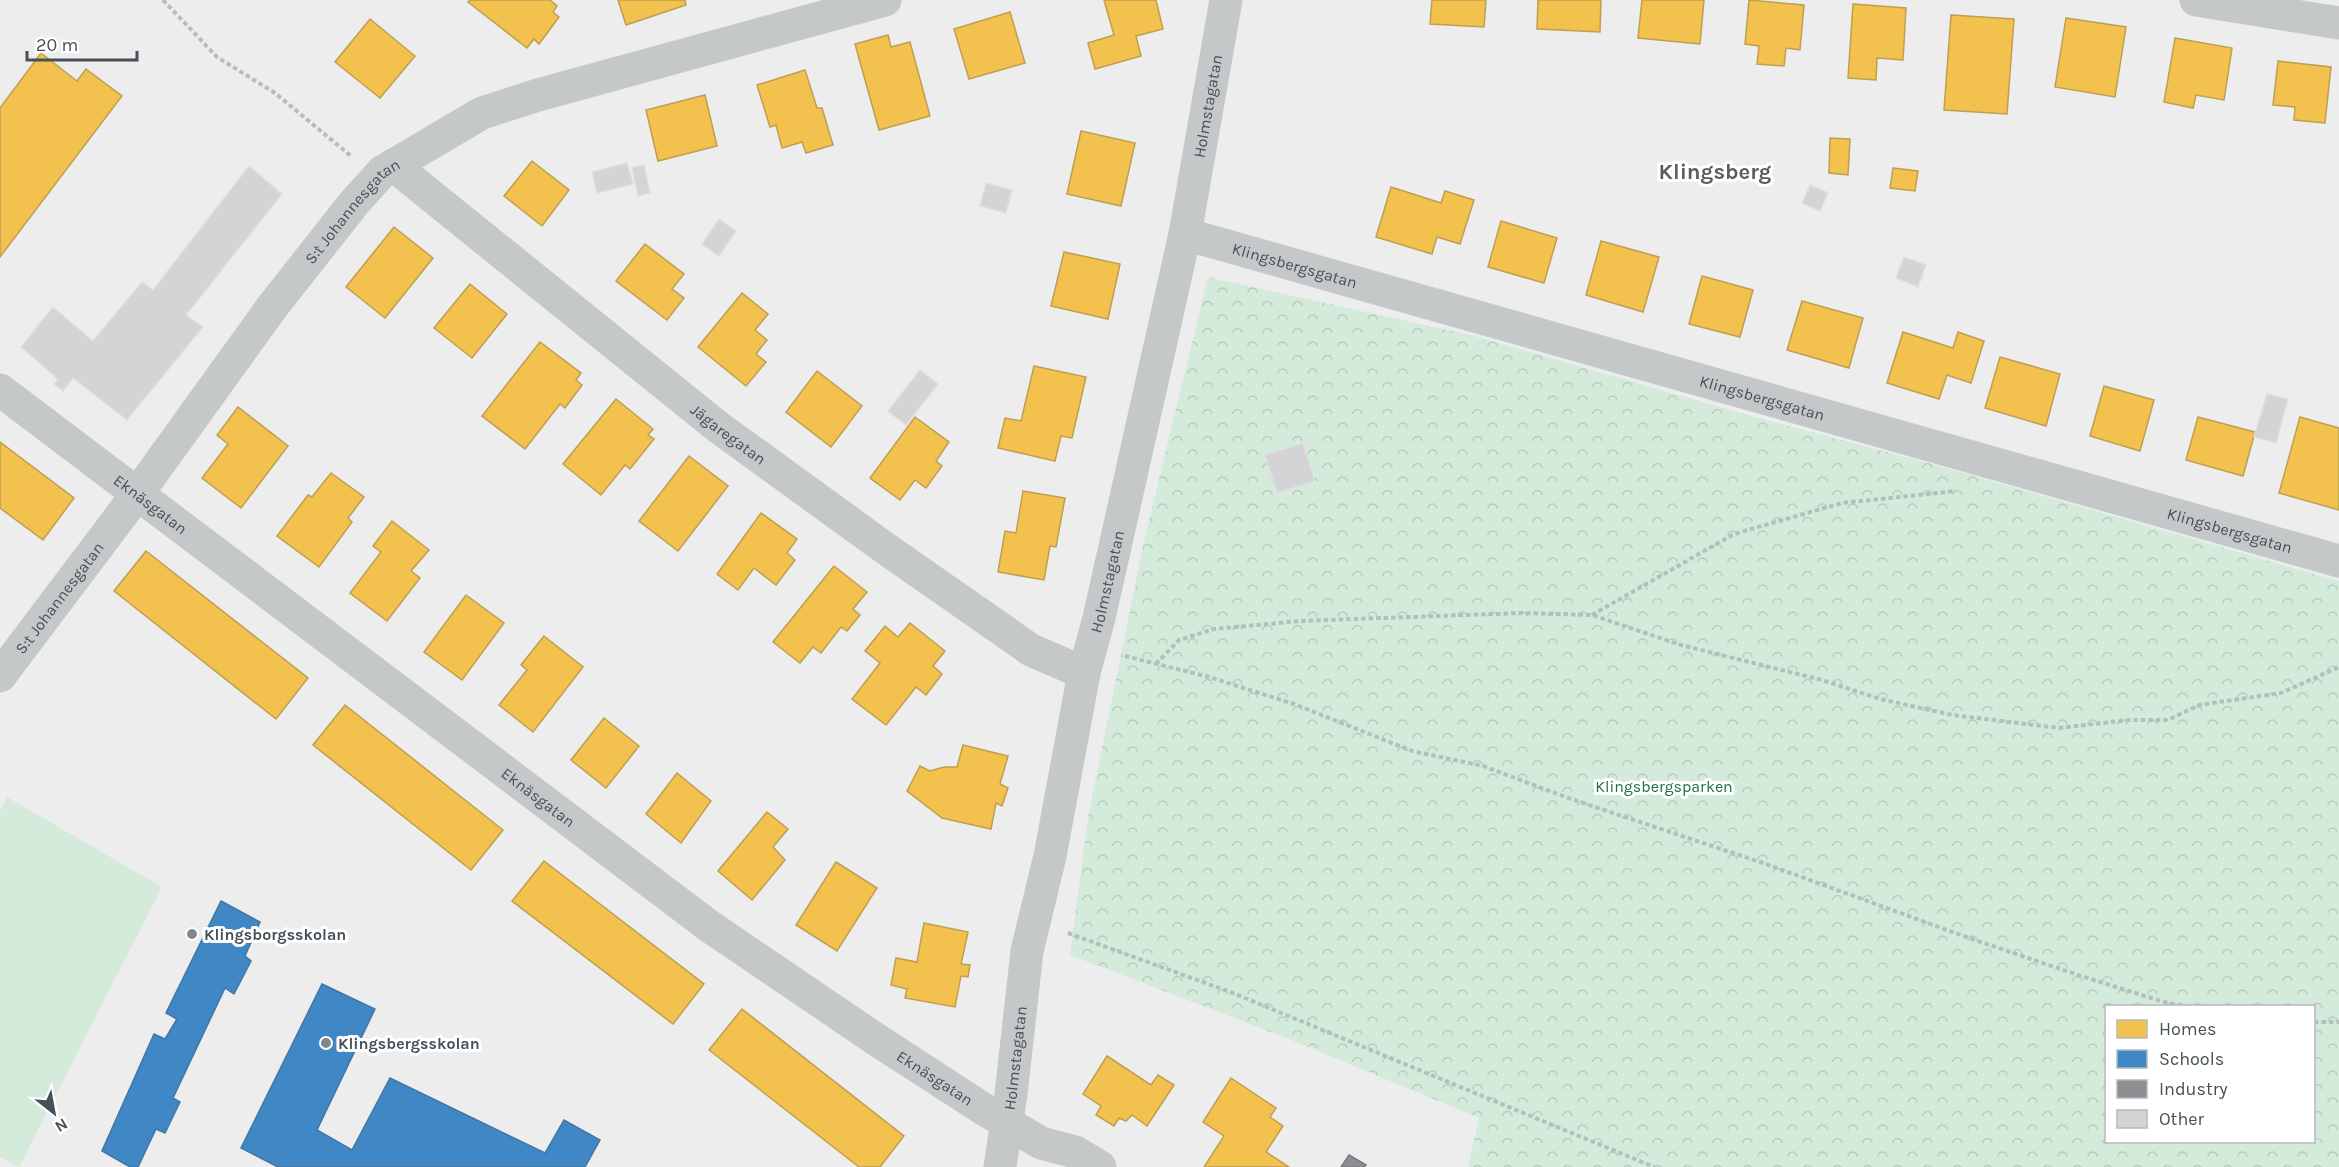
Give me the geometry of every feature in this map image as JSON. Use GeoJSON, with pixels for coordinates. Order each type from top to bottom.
{"type":"FeatureCollection","features":[{"type":"Feature","properties":{"kind":"street","name":"S:t Johannesgatan"},"geometry":{"type":"LineString","coordinates":[[0,676],[138,493],[273,307],[354,203],[382,172],[482,113],[560,89],[885,0]]}},
{"type":"Feature","properties":{"kind":"street","name":"Holmstagatan"},"geometry":{"type":"LineString","coordinates":[[1000,1167],[1027,951],[1050,856],[1084,673],[1100,618],[1185,234],[1226,0]]}},
{"type":"Feature","properties":{"kind":"street"},"geometry":{"type":"LineString","coordinates":[[2196,0],[2339,23]]}},
{"type":"Feature","properties":{"kind":"street","name":"Jägaregatan"},"geometry":{"type":"LineString","coordinates":[[391,167],[718,427],[1031,650],[1084,673]]}},
{"type":"Feature","properties":{"kind":"street","name":"Klingsbergsgatan"},"geometry":{"type":"LineString","coordinates":[[1185,234],[2339,561]]}},
{"type":"Feature","properties":{"kind":"street","name":"Eknäsgatan"},"geometry":{"type":"LineString","coordinates":[[0,390],[709,926],[1006,1124],[1041,1143],[1075,1152],[1100,1167]]}},
{"type":"Feature","properties":{"kind":"path"},"geometry":{"type":"LineString","coordinates":[[163,0],[217,57],[275,93],[353,158],[391,167]]}},
{"type":"Feature","properties":{"kind":"path"},"geometry":{"type":"LineString","coordinates":[[1592,615],[1734,534],[1842,503],[1961,490]]}},
{"type":"Feature","properties":{"kind":"path"},"geometry":{"type":"LineString","coordinates":[[1156,664],[1179,640],[1214,629],[1300,621],[1521,613],[1592,615],[1681,645],[1822,680],[1880,699],[1952,716],[2059,728],[2129,720],[2168,720],[2199,705],[2281,693],[2339,666]]}},
{"type":"Feature","properties":{"kind":"path"},"geometry":{"type":"LineString","coordinates":[[1124,655],[1294,704],[1412,751],[1483,766],[1570,799],[1763,863],[2054,967],[2164,1002],[2180,1005]]}},
{"type":"Feature","properties":{"kind":"path"},"geometry":{"type":"LineString","coordinates":[[1062,930],[1233,993],[1654,1167]]}},
{"type":"Feature","properties":{"kind":"path"},"geometry":{"type":"LineString","coordinates":[[2315,1022],[2339,1022]]}},
{"type":"Feature","properties":{"kind":"green space","name":"Klingsbergsparken"},"geometry":{"type":"Polygon","coordinates":[[[1208,277],[1475,336],[2339,581],[2339,1167],[1468,1167],[1479,1118],[1284,1037],[1070,955],[1088,817],[1144,541],[1208,277]]]}},
{"type":"Feature","properties":{"kind":"green space"},"geometry":{"type":"Polygon","coordinates":[[[7,797],[162,887],[19,1167],[0,1157],[0,811],[7,797]]]}},
{"type":"Feature","properties":{"kind":"building: Homes"},"geometry":{"type":"Polygon","coordinates":[[[470,0],[550,0],[557,6],[553,12],[559,17],[539,44],[534,39],[527,48],[468,2],[470,0]]]}},
{"type":"Feature","properties":{"kind":"building: Homes"},"geometry":{"type":"Polygon","coordinates":[[[618,0],[685,0],[686,5],[626,25],[618,0]]]}},
{"type":"Feature","properties":{"kind":"building: Homes"},"geometry":{"type":"Polygon","coordinates":[[[1104,0],[1156,0],[1163,29],[1136,36],[1141,56],[1095,69],[1088,43],[1114,35],[1104,0]]]}},
{"type":"Feature","properties":{"kind":"building: Homes"},"geometry":{"type":"Polygon","coordinates":[[[1432,0],[1486,0],[1484,27],[1430,24],[1432,0]]]}},
{"type":"Feature","properties":{"kind":"building: Homes"},"geometry":{"type":"Polygon","coordinates":[[[1538,0],[1601,0],[1600,32],[1537,29],[1538,0]]]}},
{"type":"Feature","properties":{"kind":"building: Homes"},"geometry":{"type":"Polygon","coordinates":[[[1642,0],[1704,0],[1700,44],[1638,38],[1642,0]]]}},
{"type":"Feature","properties":{"kind":"building: Homes"},"geometry":{"type":"Polygon","coordinates":[[[1749,0],[1804,5],[1800,50],[1786,48],[1784,66],[1757,64],[1759,46],[1745,44],[1749,0]]]}},
{"type":"Feature","properties":{"kind":"building: Homes"},"geometry":{"type":"Polygon","coordinates":[[[1853,4],[1906,8],[1903,60],[1877,58],[1876,80],[1848,78],[1853,4]]]}},
{"type":"Feature","properties":{"kind":"building: Homes"},"geometry":{"type":"Polygon","coordinates":[[[1010,12],[1025,63],[969,79],[954,29],[1010,12]]]}},
{"type":"Feature","properties":{"kind":"building: Homes"},"geometry":{"type":"Polygon","coordinates":[[[1951,15],[2014,19],[2007,114],[1944,110],[1951,15]]]}},
{"type":"Feature","properties":{"kind":"building: Homes"},"geometry":{"type":"Polygon","coordinates":[[[2066,18],[2126,27],[2115,97],[2055,87],[2066,18]]]}},
{"type":"Feature","properties":{"kind":"building: Homes"},"geometry":{"type":"Polygon","coordinates":[[[370,19],[415,56],[380,98],[335,62],[370,19]]]}},
{"type":"Feature","properties":{"kind":"building: Homes"},"geometry":{"type":"Polygon","coordinates":[[[888,35],[891,47],[910,42],[930,116],[879,130],[855,44],[888,35]]]}},
{"type":"Feature","properties":{"kind":"building: Homes"},"geometry":{"type":"Polygon","coordinates":[[[2175,38],[2232,48],[2224,100],[2196,95],[2193,108],[2164,102],[2175,38]]]}},
{"type":"Feature","properties":{"kind":"building: Homes"},"geometry":{"type":"Polygon","coordinates":[[[41,53],[77,81],[86,69],[122,96],[0,257],[0,108],[41,53]]]}},
{"type":"Feature","properties":{"kind":"building: Homes"},"geometry":{"type":"Polygon","coordinates":[[[2278,61],[2331,67],[2325,123],[2294,120],[2295,107],[2273,105],[2278,61]]]}},
{"type":"Feature","properties":{"kind":"building: Homes"},"geometry":{"type":"Polygon","coordinates":[[[805,70],[817,108],[822,108],[833,145],[806,153],[802,142],[782,148],[776,125],[770,127],[757,85],[805,70]]]}},
{"type":"Feature","properties":{"kind":"building: Homes"},"geometry":{"type":"Polygon","coordinates":[[[705,95],[717,146],[658,161],[646,110],[705,95]]]}},
{"type":"Feature","properties":{"kind":"building: Homes"},"geometry":{"type":"Polygon","coordinates":[[[1081,131],[1135,143],[1121,206],[1067,194],[1081,131]]]}},
{"type":"Feature","properties":{"kind":"building: Homes"},"geometry":{"type":"Polygon","coordinates":[[[1830,138],[1850,139],[1848,175],[1829,173],[1830,138]]]}},
{"type":"Feature","properties":{"kind":"building: Homes"},"geometry":{"type":"Polygon","coordinates":[[[532,161],[569,190],[542,226],[504,196],[532,161]]]}},
{"type":"Feature","properties":{"kind":"building: Homes"},"geometry":{"type":"Polygon","coordinates":[[[1893,168],[1918,171],[1915,191],[1890,188],[1893,168]]]}},
{"type":"Feature","properties":{"kind":"building: Homes"},"geometry":{"type":"Polygon","coordinates":[[[1391,187],[1441,203],[1445,191],[1474,200],[1460,244],[1437,237],[1432,254],[1376,237],[1391,187]]]}},
{"type":"Feature","properties":{"kind":"building: Homes"},"geometry":{"type":"Polygon","coordinates":[[[1501,221],[1557,238],[1544,283],[1488,267],[1501,221]]]}},
{"type":"Feature","properties":{"kind":"building: Homes"},"geometry":{"type":"Polygon","coordinates":[[[394,227],[433,258],[385,318],[346,287],[394,227]]]}},
{"type":"Feature","properties":{"kind":"building: Homes"},"geometry":{"type":"Polygon","coordinates":[[[1601,241],[1659,257],[1643,312],[1586,295],[1601,241]]]}},
{"type":"Feature","properties":{"kind":"building: Homes"},"geometry":{"type":"Polygon","coordinates":[[[645,244],[684,274],[672,289],[684,298],[667,320],[616,281],[645,244]]]}},
{"type":"Feature","properties":{"kind":"building: Homes"},"geometry":{"type":"Polygon","coordinates":[[[1064,252],[1120,264],[1108,319],[1051,306],[1064,252]]]}},
{"type":"Feature","properties":{"kind":"building: Homes"},"geometry":{"type":"Polygon","coordinates":[[[1702,276],[1753,290],[1740,337],[1689,324],[1702,276]]]}},
{"type":"Feature","properties":{"kind":"building: Homes"},"geometry":{"type":"Polygon","coordinates":[[[470,284],[507,314],[472,358],[434,328],[470,284]]]}},
{"type":"Feature","properties":{"kind":"building: Homes"},"geometry":{"type":"Polygon","coordinates":[[[742,293],[768,314],[755,330],[767,340],[756,354],[766,362],[746,386],[698,347],[742,293]]]}},
{"type":"Feature","properties":{"kind":"building: Homes"},"geometry":{"type":"Polygon","coordinates":[[[1802,301],[1863,318],[1849,368],[1787,350],[1802,301]]]}},
{"type":"Feature","properties":{"kind":"building: Homes"},"geometry":{"type":"Polygon","coordinates":[[[1903,332],[1953,348],[1958,332],[1984,341],[1971,383],[1947,375],[1939,399],[1887,383],[1903,332]]]}},
{"type":"Feature","properties":{"kind":"building: Homes"},"geometry":{"type":"Polygon","coordinates":[[[540,342],[581,373],[576,380],[582,385],[565,408],[560,404],[525,449],[482,416],[540,342]]]}},
{"type":"Feature","properties":{"kind":"building: Homes"},"geometry":{"type":"Polygon","coordinates":[[[2000,357],[2060,374],[2046,426],[1985,408],[2000,357]]]}},
{"type":"Feature","properties":{"kind":"building: Homes"},"geometry":{"type":"Polygon","coordinates":[[[1034,366],[1086,377],[1072,438],[1061,436],[1055,461],[998,448],[1005,418],[1021,421],[1034,366]]]}},
{"type":"Feature","properties":{"kind":"building: Homes"},"geometry":{"type":"Polygon","coordinates":[[[817,371],[862,406],[831,447],[786,412],[817,371]]]}},
{"type":"Feature","properties":{"kind":"building: Homes"},"geometry":{"type":"Polygon","coordinates":[[[2104,386],[2154,400],[2140,451],[2090,436],[2104,386]]]}},
{"type":"Feature","properties":{"kind":"building: Homes"},"geometry":{"type":"Polygon","coordinates":[[[616,399],[653,429],[648,435],[654,439],[630,469],[625,465],[601,495],[563,464],[616,399]]]}},
{"type":"Feature","properties":{"kind":"building: Homes"},"geometry":{"type":"Polygon","coordinates":[[[238,407],[288,446],[241,508],[202,478],[228,444],[217,435],[238,407]]]}},
{"type":"Feature","properties":{"kind":"building: Homes"},"geometry":{"type":"Polygon","coordinates":[[[915,417],[949,442],[936,461],[942,466],[926,488],[915,480],[900,500],[870,478],[915,417]]]}},
{"type":"Feature","properties":{"kind":"building: Homes"},"geometry":{"type":"Polygon","coordinates":[[[2198,417],[2255,432],[2243,476],[2186,460],[2198,417]]]}},
{"type":"Feature","properties":{"kind":"building: Homes"},"geometry":{"type":"Polygon","coordinates":[[[2300,417],[2339,428],[2339,510],[2279,493],[2300,417]]]}},
{"type":"Feature","properties":{"kind":"building: Homes"},"geometry":{"type":"Polygon","coordinates":[[[0,442],[74,498],[43,540],[0,508],[0,442]]]}},
{"type":"Feature","properties":{"kind":"building: Homes"},"geometry":{"type":"Polygon","coordinates":[[[689,456],[728,486],[678,551],[639,521],[689,456]]]}},
{"type":"Feature","properties":{"kind":"building: Homes"},"geometry":{"type":"Polygon","coordinates":[[[331,473],[364,497],[348,518],[352,522],[319,567],[277,536],[308,495],[312,497],[331,473]]]}},
{"type":"Feature","properties":{"kind":"building: Homes"},"geometry":{"type":"Polygon","coordinates":[[[1023,491],[1065,498],[1056,547],[1050,546],[1044,580],[998,572],[1005,531],[1016,533],[1023,491]]]}},
{"type":"Feature","properties":{"kind":"building: Homes"},"geometry":{"type":"Polygon","coordinates":[[[761,513],[797,539],[787,553],[795,560],[776,585],[754,568],[738,590],[717,574],[761,513]]]}},
{"type":"Feature","properties":{"kind":"building: Homes"},"geometry":{"type":"Polygon","coordinates":[[[392,521],[429,550],[411,571],[420,578],[387,621],[350,593],[381,552],[373,546],[392,521]]]}},
{"type":"Feature","properties":{"kind":"building: Homes"},"geometry":{"type":"Polygon","coordinates":[[[146,551],[308,678],[276,719],[114,591],[146,551]]]}},
{"type":"Feature","properties":{"kind":"building: Homes"},"geometry":{"type":"Polygon","coordinates":[[[834,566],[867,592],[853,609],[860,615],[847,631],[841,627],[821,653],[813,647],[800,663],[773,642],[834,566]]]}},
{"type":"Feature","properties":{"kind":"building: Homes"},"geometry":{"type":"Polygon","coordinates":[[[466,595],[504,623],[462,680],[424,652],[466,595]]]}},
{"type":"Feature","properties":{"kind":"building: Homes"},"geometry":{"type":"Polygon","coordinates":[[[910,623],[945,651],[933,666],[942,674],[926,695],[916,687],[886,725],[852,699],[880,663],[865,651],[885,626],[898,637],[910,623]]]}},
{"type":"Feature","properties":{"kind":"building: Homes"},"geometry":{"type":"Polygon","coordinates":[[[544,636],[583,667],[533,732],[499,705],[527,670],[521,665],[544,636]]]}},
{"type":"Feature","properties":{"kind":"building: Homes"},"geometry":{"type":"Polygon","coordinates":[[[345,705],[503,830],[471,870],[313,745],[345,705]]]}},
{"type":"Feature","properties":{"kind":"building: Homes"},"geometry":{"type":"Polygon","coordinates":[[[604,718],[639,746],[606,788],[571,760],[604,718]]]}},
{"type":"Feature","properties":{"kind":"building: Homes"},"geometry":{"type":"Polygon","coordinates":[[[963,745],[1008,756],[1000,784],[1008,788],[1002,806],[996,803],[991,829],[942,818],[907,791],[920,766],[930,771],[944,767],[957,767],[963,745]]]}},
{"type":"Feature","properties":{"kind":"building: Homes"},"geometry":{"type":"Polygon","coordinates":[[[677,773],[711,801],[681,843],[646,814],[677,773]]]}},
{"type":"Feature","properties":{"kind":"building: Homes"},"geometry":{"type":"Polygon","coordinates":[[[767,812],[788,829],[773,847],[785,860],[752,900],[718,871],[767,812]]]}},
{"type":"Feature","properties":{"kind":"building: Homes"},"geometry":{"type":"Polygon","coordinates":[[[544,861],[704,984],[673,1024],[512,901],[544,861]]]}},
{"type":"Feature","properties":{"kind":"building: Homes"},"geometry":{"type":"Polygon","coordinates":[[[836,862],[877,888],[837,951],[796,925],[836,862]]]}},
{"type":"Feature","properties":{"kind":"building: Homes"},"geometry":{"type":"Polygon","coordinates":[[[924,923],[968,932],[961,964],[970,965],[968,977],[961,976],[955,1007],[905,998],[907,989],[891,985],[896,958],[917,962],[924,923]]]}},
{"type":"Feature","properties":{"kind":"building: Homes"},"geometry":{"type":"Polygon","coordinates":[[[742,1009],[904,1136],[880,1167],[859,1167],[709,1050],[742,1009]]]}},
{"type":"Feature","properties":{"kind":"building: Homes"},"geometry":{"type":"Polygon","coordinates":[[[1107,1056],[1151,1085],[1158,1075],[1174,1085],[1147,1126],[1132,1115],[1126,1121],[1119,1118],[1114,1126],[1096,1115],[1101,1106],[1083,1094],[1107,1056]]]}},
{"type":"Feature","properties":{"kind":"building: Homes"},"geometry":{"type":"Polygon","coordinates":[[[1231,1078],[1276,1108],[1270,1117],[1283,1126],[1266,1152],[1289,1167],[1204,1167],[1224,1136],[1203,1122],[1231,1078]]]}},
{"type":"Feature","properties":{"kind":"building: Schools"},"geometry":{"type":"Polygon","coordinates":[[[221,901],[260,922],[245,956],[251,961],[234,994],[225,988],[173,1098],[180,1102],[165,1133],[156,1129],[138,1167],[130,1167],[102,1151],[154,1034],[165,1039],[177,1019],[166,1013],[221,901]]]}},
{"type":"Feature","properties":{"kind":"building: Schools","name":"Klingsbergsskolan"},"geometry":{"type":"Polygon","coordinates":[[[322,984],[375,1009],[317,1130],[352,1150],[390,1078],[545,1153],[564,1120],[600,1140],[585,1167],[278,1167],[241,1148],[322,984]]]}},
{"type":"Feature","properties":{"kind":"building: Industry"},"geometry":{"type":"Polygon","coordinates":[[[1349,1155],[1366,1165],[1364,1167],[1341,1167],[1349,1155]]]}},
{"type":"Feature","properties":{"kind":"building: Other"},"geometry":{"type":"Polygon","coordinates":[[[627,163],[633,184],[597,193],[592,172],[627,163]]]}},
{"type":"Feature","properties":{"kind":"building: Other"},"geometry":{"type":"Polygon","coordinates":[[[644,165],[650,193],[638,196],[632,168],[644,165]]]}},
{"type":"Feature","properties":{"kind":"building: Other"},"geometry":{"type":"Polygon","coordinates":[[[249,166],[282,194],[186,315],[203,327],[127,420],[73,378],[63,391],[54,384],[58,379],[21,347],[53,307],[93,341],[142,282],[153,290],[249,166]]]}},
{"type":"Feature","properties":{"kind":"building: Other"},"geometry":{"type":"Polygon","coordinates":[[[986,183],[1012,190],[1006,213],[980,206],[986,183]]]}},
{"type":"Feature","properties":{"kind":"building: Other"},"geometry":{"type":"Polygon","coordinates":[[[1810,185],[1828,193],[1820,211],[1802,203],[1810,185]]]}},
{"type":"Feature","properties":{"kind":"building: Other"},"geometry":{"type":"Polygon","coordinates":[[[719,219],[736,231],[719,256],[702,244],[719,219]]]}},
{"type":"Feature","properties":{"kind":"building: Other"},"geometry":{"type":"Polygon","coordinates":[[[1904,257],[1926,265],[1918,287],[1896,278],[1904,257]]]}},
{"type":"Feature","properties":{"kind":"building: Other"},"geometry":{"type":"Polygon","coordinates":[[[920,370],[938,384],[906,425],[888,411],[920,370]]]}},
{"type":"Feature","properties":{"kind":"building: Other"},"geometry":{"type":"Polygon","coordinates":[[[2267,394],[2288,399],[2276,443],[2254,437],[2267,394]]]}},
{"type":"Feature","properties":{"kind":"building: Other"},"geometry":{"type":"Polygon","coordinates":[[[1303,443],[1315,481],[1277,493],[1265,455],[1303,443]]]}},
{"type":"Feature","properties":{"kind":"place","name":"Klingsborgsskolan"},"geometry":{"type":"Point","coordinates":[192,934]}},
{"type":"Feature","properties":{"kind":"place","name":"Klingsbergsskolan"},"geometry":{"type":"Point","coordinates":[326,1043]}},
{"type":"Feature","properties":{"kind":"district","name":"Klingsberg"},"geometry":{"type":"Point","coordinates":[1715,172]}}]}
